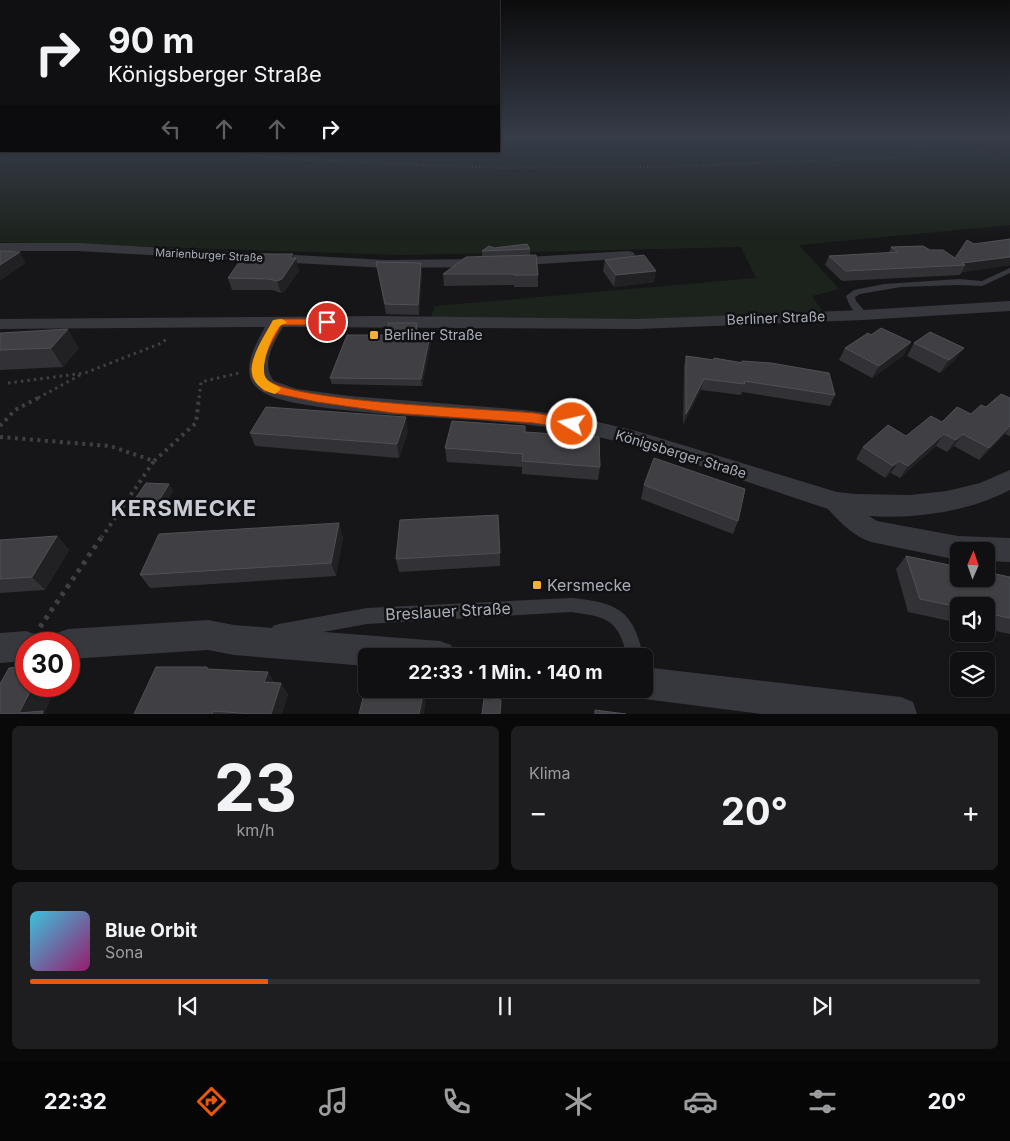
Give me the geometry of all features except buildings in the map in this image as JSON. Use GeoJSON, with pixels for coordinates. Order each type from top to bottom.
{"type":"FeatureCollection","features":[{"type":"Feature","properties":{"kind":"street","name":"Marienburger Straße"},"geometry":{"type":"LineString","coordinates":[[0,247],[77,248],[385,264],[490,264],[628,255]]}},
{"type":"Feature","properties":{"kind":"street","name":"Berliner Straße"},"geometry":{"type":"LineString","coordinates":[[0,324],[277,322],[638,324],[863,315],[1010,306]]}},
{"type":"Feature","properties":{"kind":"street"},"geometry":{"type":"LineString","coordinates":[[257,369],[261,352],[277,322]]}},
{"type":"Feature","properties":{"kind":"street","name":"Königsberger Straße"},"geometry":{"type":"LineString","coordinates":[[257,369],[259,378],[268,388],[290,393],[393,409],[534,418],[636,438],[837,502],[860,506],[937,502],[982,492],[1010,479]]}},
{"type":"Feature","properties":{"kind":"street","name":"Königsberger Straße"},"geometry":{"type":"LineString","coordinates":[[837,502],[852,518],[871,531],[958,548],[1010,550]]}},
{"type":"Feature","properties":{"kind":"street","name":"Breslauer Straße"},"geometry":{"type":"LineString","coordinates":[[80,643],[208,635],[234,640],[358,650]]}},
{"type":"Feature","properties":{"kind":"street"},"geometry":{"type":"LineString","coordinates":[[0,648],[15,644]]}},
{"type":"Feature","properties":{"kind":"street"},"geometry":{"type":"LineString","coordinates":[[653,684],[901,714]]}},
{"type":"Feature","properties":{"kind":"lane"},"geometry":{"type":"LineString","coordinates":[[863,315],[852,302],[850,296],[867,288],[961,282],[982,283],[1010,270]]}},
{"type":"Feature","properties":{"kind":"lane","name":"Breslauer Straße"},"geometry":{"type":"LineString","coordinates":[[234,640],[367,616],[571,605],[598,608],[616,616],[628,629],[633,648]]}},
{"type":"Feature","properties":{"kind":"path"},"geometry":{"type":"LineString","coordinates":[[0,426],[16,410],[84,373],[159,344],[193,322]]}},
{"type":"Feature","properties":{"kind":"path"},"geometry":{"type":"LineString","coordinates":[[36,632],[154,461],[196,423],[201,382],[257,369]]}},
{"type":"Feature","properties":{"kind":"path"},"geometry":{"type":"LineString","coordinates":[[8,383],[84,373]]}},
{"type":"Feature","properties":{"kind":"path"},"geometry":{"type":"LineString","coordinates":[[0,437],[110,446],[154,461]]}},
{"type":"Feature","properties":{"kind":"shaded area"},"geometry":{"type":"Polygon","coordinates":[[[0,170],[1010,170],[1010,225],[799,245],[839,289],[812,296],[824,313],[635,321],[431,317],[435,306],[756,278],[741,247],[403,255],[0,242],[0,170]]]}},
{"type":"Feature","properties":{"kind":"slow traffic"},"geometry":{"type":"LineString","coordinates":[[275,389],[268,388],[259,378],[257,369],[261,352],[277,322],[282,322]]}},
{"type":"Feature","properties":{"kind":"place","name":"Berliner Straße"},"geometry":{"type":"Point","coordinates":[374,335]}},
{"type":"Feature","properties":{"kind":"place","name":"Kersmecke"},"geometry":{"type":"Point","coordinates":[537,585]}},
{"type":"Feature","properties":{"kind":"district","name":"KERSMECKE"},"geometry":{"type":"Point","coordinates":[184,508]}},
{"type":"Feature","properties":{"kind":"route"},"geometry":{"type":"LineString","coordinates":[[327,322],[277,322],[258,360],[259,378],[268,388],[317,398],[393,409],[534,418],[572,424]]}}]}
